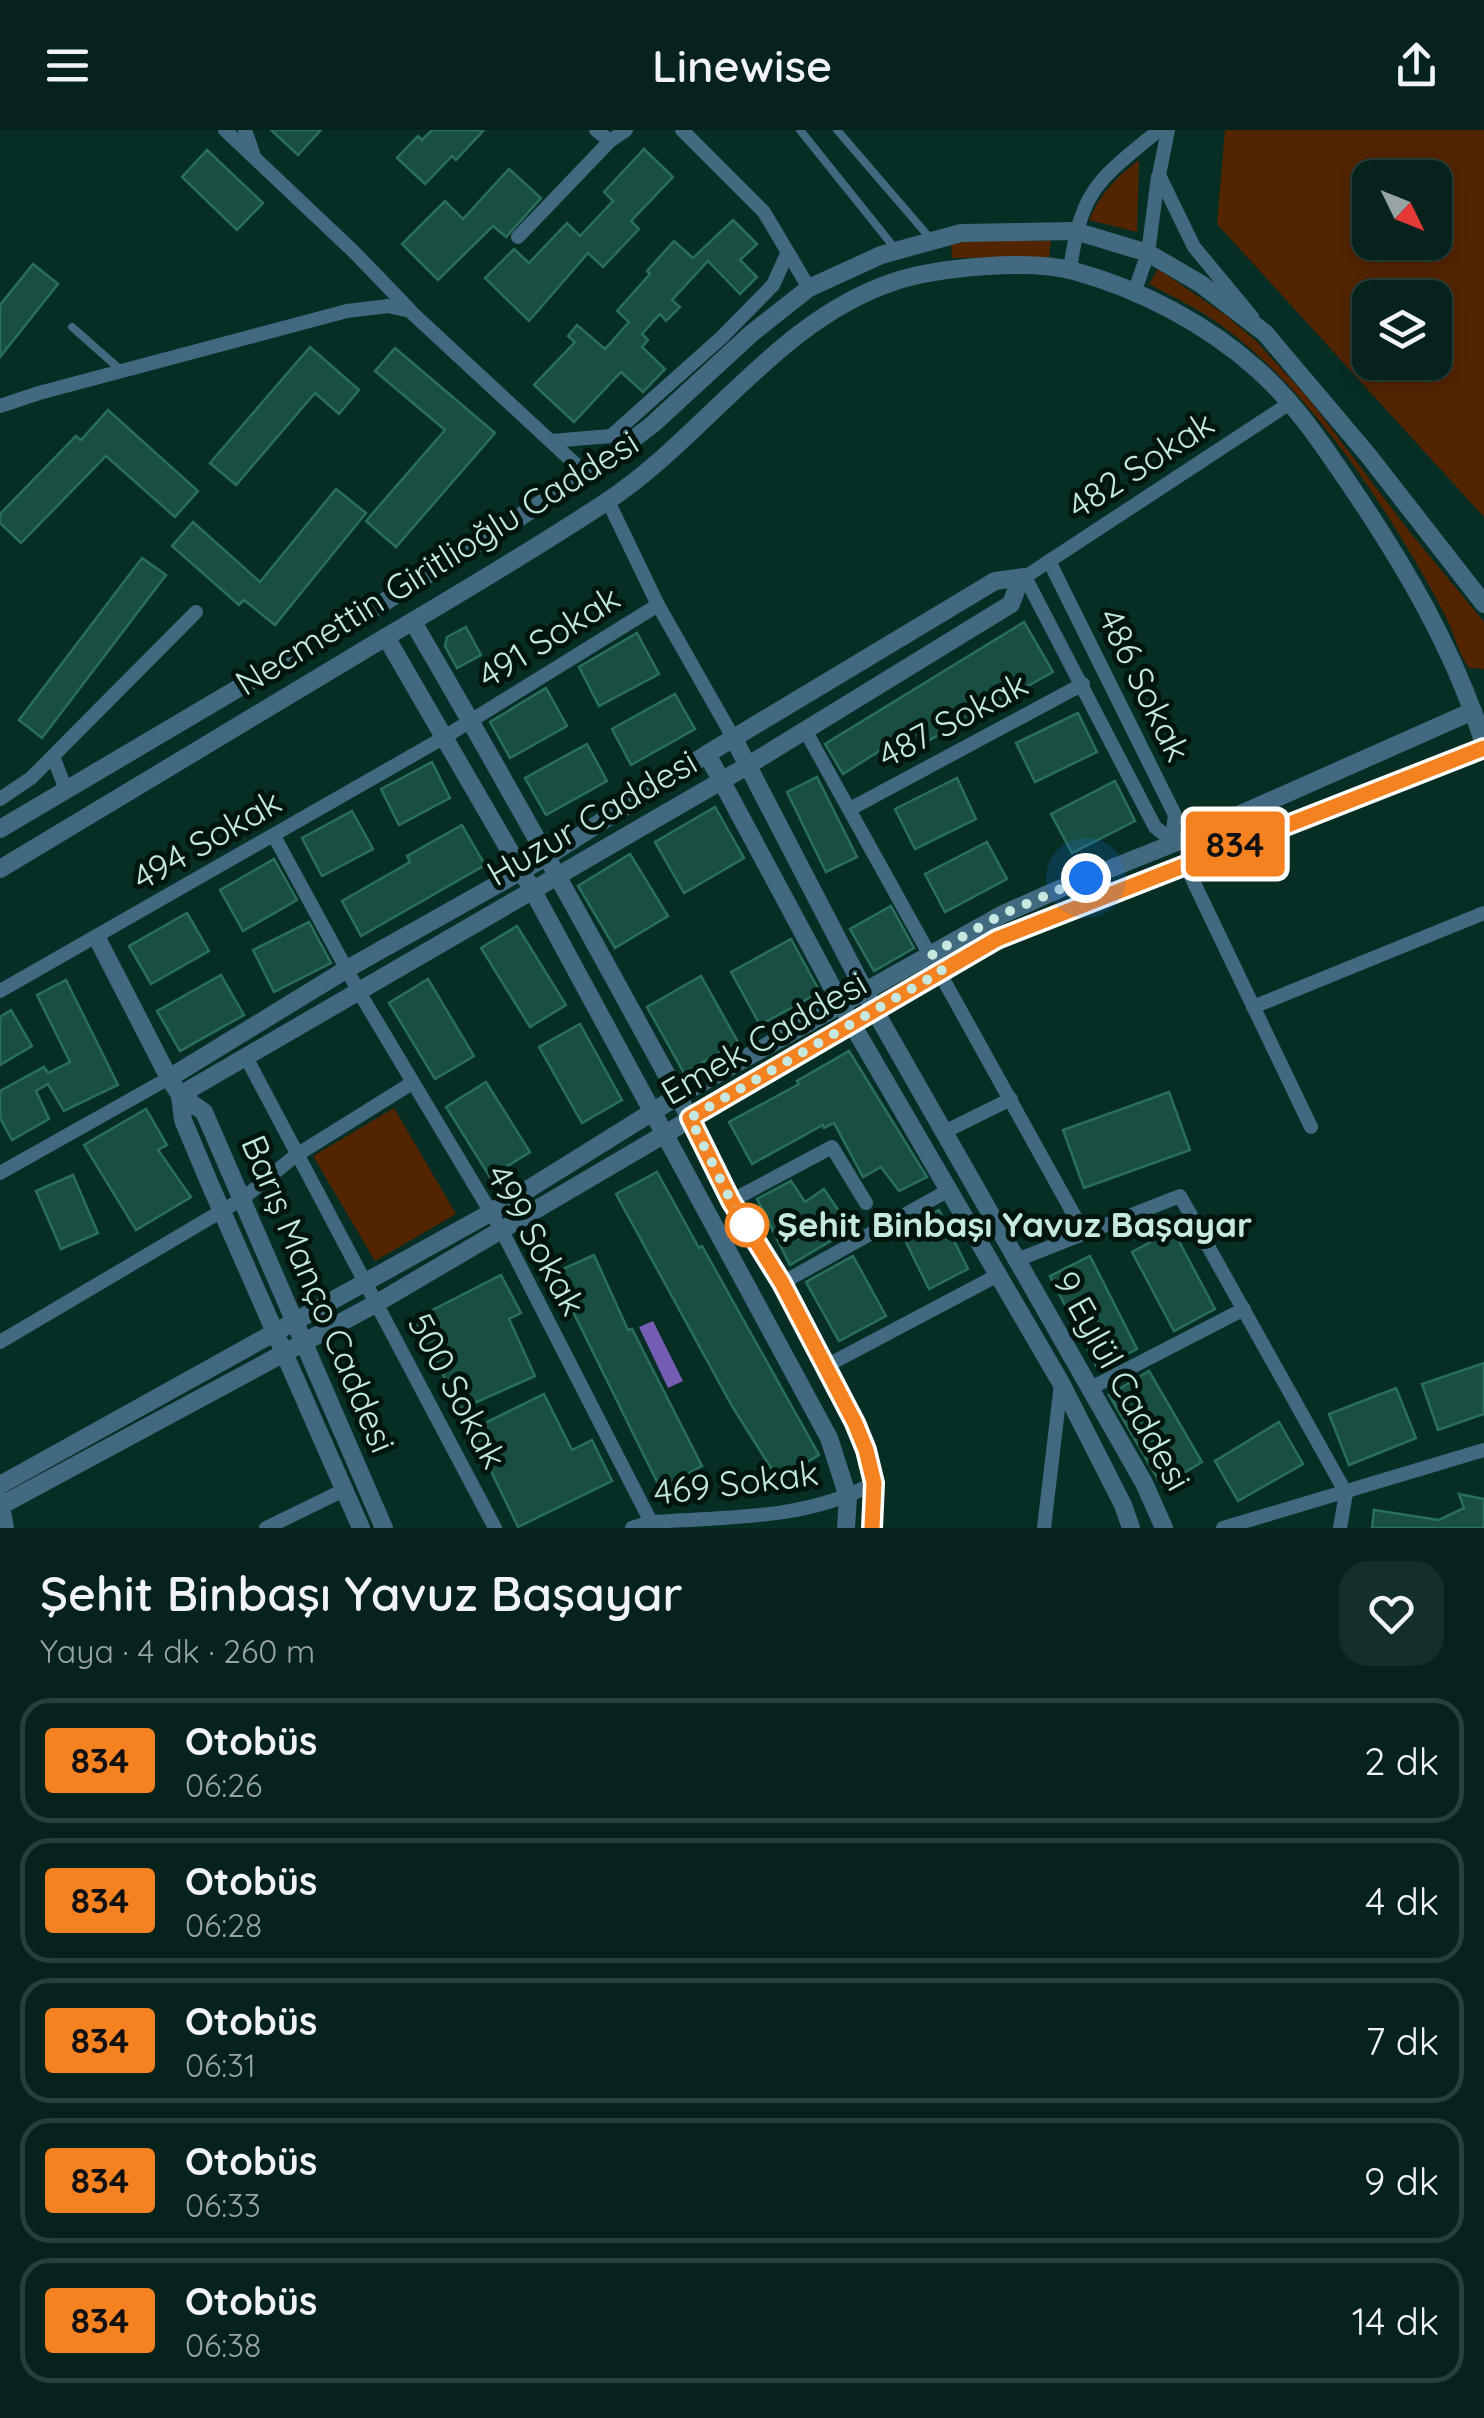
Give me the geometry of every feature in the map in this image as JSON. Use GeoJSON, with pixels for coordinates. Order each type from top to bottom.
{"type":"FeatureCollection","features":[{"type":"Feature","properties":{"kind":"street"},"geometry":{"type":"LineString","coordinates":[[224,130],[587,476]]}},
{"type":"Feature","properties":{"kind":"street"},"geometry":{"type":"LineString","coordinates":[[244,130],[255,158]]}},
{"type":"Feature","properties":{"kind":"street"},"geometry":{"type":"LineString","coordinates":[[596,130],[610,142]]}},
{"type":"Feature","properties":{"kind":"street"},"geometry":{"type":"LineString","coordinates":[[518,237],[626,130]]}},
{"type":"Feature","properties":{"kind":"street"},"geometry":{"type":"LineString","coordinates":[[682,130],[764,212],[809,288]]}},
{"type":"Feature","properties":{"kind":"street"},"geometry":{"type":"LineString","coordinates":[[1070,270],[1083,204],[1098,184],[1158,130]]}},
{"type":"Feature","properties":{"kind":"street"},"geometry":{"type":"LineString","coordinates":[[1134,293],[1148,253],[1168,130]]}},
{"type":"Feature","properties":{"kind":"street"},"geometry":{"type":"LineString","coordinates":[[1158,175],[1194,248],[1265,332]]}},
{"type":"Feature","properties":{"kind":"street","name":"Necmettin Giritlioğlu Caddesi"},"geometry":{"type":"LineString","coordinates":[[0,830],[381,604],[587,476],[653,424],[752,332],[809,288],[897,251],[962,234],[1075,231],[1148,253],[1201,284],[1265,332],[1484,601]]}},
{"type":"Feature","properties":{"kind":"street"},"geometry":{"type":"LineString","coordinates":[[550,440],[610,436],[760,298],[772,284],[786,254]]}},
{"type":"Feature","properties":{"kind":"street","name":"Necmettin Giritlioğlu Caddesi"},"geometry":{"type":"LineString","coordinates":[[0,869],[608,501],[665,458],[771,358],[833,310],[894,282],[958,268],[1070,270],[1134,293],[1191,321],[1228,346],[1290,403],[1382,532],[1438,630],[1484,746]]}},
{"type":"Feature","properties":{"kind":"street"},"geometry":{"type":"LineString","coordinates":[[0,406],[347,311],[388,306],[410,311]]}},
{"type":"Feature","properties":{"kind":"street","name":"482 Sokak"},"geometry":{"type":"LineString","coordinates":[[1022,578],[1290,403]]}},
{"type":"Feature","properties":{"kind":"street"},"geometry":{"type":"LineString","coordinates":[[608,501],[658,605],[734,739]]}},
{"type":"Feature","properties":{"kind":"street","name":"486 Sokak"},"geometry":{"type":"LineString","coordinates":[[1049,562],[1174,815],[1174,841]]}},
{"type":"Feature","properties":{"kind":"street","name":"486 Sokak"},"geometry":{"type":"LineString","coordinates":[[1022,578],[1083,684],[1155,827],[1174,841]]}},
{"type":"Feature","properties":{"kind":"street","name":"Huzur Caddesi"},"geometry":{"type":"LineString","coordinates":[[169,1078],[347,969],[548,856],[708,754],[995,581],[1022,578],[1012,604],[747,766],[180,1096]]}},
{"type":"Feature","properties":{"kind":"street","name":"491 Sokak"},"geometry":{"type":"LineString","coordinates":[[443,738],[658,605]]}},
{"type":"Feature","properties":{"kind":"street"},"geometry":{"type":"LineString","coordinates":[[0,799],[31,778],[196,612]]}},
{"type":"Feature","properties":{"kind":"street"},"geometry":{"type":"LineString","coordinates":[[413,622],[548,856],[731,1201],[782,1283],[826,1366],[866,1450],[874,1483],[872,1528]]}},
{"type":"Feature","properties":{"kind":"street"},"geometry":{"type":"LineString","coordinates":[[386,637],[533,891],[829,1438],[848,1498],[846,1528]]}},
{"type":"Feature","properties":{"kind":"street","name":"487 Sokak"},"geometry":{"type":"LineString","coordinates":[[850,810],[1083,684]]}},
{"type":"Feature","properties":{"kind":"street"},"geometry":{"type":"LineString","coordinates":[[1473,711],[1484,689]]}},
{"type":"Feature","properties":{"kind":"street","name":"Emek Caddesi"},"geometry":{"type":"LineString","coordinates":[[0,1485],[274,1330],[490,1214],[678,1096],[1001,915],[1473,711]]}},
{"type":"Feature","properties":{"kind":"street"},"geometry":{"type":"LineString","coordinates":[[805,730],[1084,1233]]}},
{"type":"Feature","properties":{"kind":"street","name":"494 Sokak"},"geometry":{"type":"LineString","coordinates":[[0,991],[443,738]]}},
{"type":"Feature","properties":{"kind":"street","name":"9 Eylül Caddesi"},"geometry":{"type":"LineString","coordinates":[[734,739],[875,1011],[1155,1503],[1164,1528]]}},
{"type":"Feature","properties":{"kind":"street","name":"Emek Caddesi"},"geometry":{"type":"LineString","coordinates":[[1,1502],[376,1303],[997,939],[1484,746]]}},
{"type":"Feature","properties":{"kind":"street","name":"9 Eylül Caddesi"},"geometry":{"type":"LineString","coordinates":[[708,754],[852,1024],[1061,1383],[1124,1505],[1131,1528]]}},
{"type":"Feature","properties":{"kind":"street"},"geometry":{"type":"LineString","coordinates":[[53,756],[66,790]]}},
{"type":"Feature","properties":{"kind":"street","name":"499 Sokak"},"geometry":{"type":"LineString","coordinates":[[274,836],[359,992],[502,1231],[650,1525]]}},
{"type":"Feature","properties":{"kind":"street"},"geometry":{"type":"LineString","coordinates":[[1174,841],[1310,1127]]}},
{"type":"Feature","properties":{"kind":"street"},"geometry":{"type":"LineString","coordinates":[[1254,1007],[1484,912]]}},
{"type":"Feature","properties":{"kind":"street","name":"Barış Manço Caddesi"},"geometry":{"type":"LineString","coordinates":[[97,938],[180,1096],[184,1120],[222,1211],[361,1528]]}},
{"type":"Feature","properties":{"kind":"street","name":"500 Sokak"},"geometry":{"type":"LineString","coordinates":[[246,1058],[495,1528]]}},
{"type":"Feature","properties":{"kind":"street"},"geometry":{"type":"LineString","coordinates":[[0,1174],[169,1078]]}},
{"type":"Feature","properties":{"kind":"street"},"geometry":{"type":"LineString","coordinates":[[0,1342],[222,1211],[295,1156],[412,1083]]}},
{"type":"Feature","properties":{"kind":"street","name":"Barış Manço Caddesi"},"geometry":{"type":"LineString","coordinates":[[180,1096],[204,1112],[384,1528]]}},
{"type":"Feature","properties":{"kind":"street"},"geometry":{"type":"LineString","coordinates":[[944,1132],[1011,1099]]}},
{"type":"Feature","properties":{"kind":"street"},"geometry":{"type":"LineString","coordinates":[[731,1201],[832,1147],[866,1203]]}},
{"type":"Feature","properties":{"kind":"street"},"geometry":{"type":"LineString","coordinates":[[782,1283],[949,1190]]}},
{"type":"Feature","properties":{"kind":"street"},"geometry":{"type":"LineString","coordinates":[[1017,1260],[1180,1196],[1346,1493],[1340,1528]]}},
{"type":"Feature","properties":{"kind":"street"},"geometry":{"type":"LineString","coordinates":[[826,1366],[998,1275]]}},
{"type":"Feature","properties":{"kind":"street"},"geometry":{"type":"LineString","coordinates":[[1090,1388],[1244,1310]]}},
{"type":"Feature","properties":{"kind":"street"},"geometry":{"type":"LineString","coordinates":[[1044,1528],[1061,1383]]}},
{"type":"Feature","properties":{"kind":"street"},"geometry":{"type":"LineString","coordinates":[[1224,1528],[1484,1450]]}},
{"type":"Feature","properties":{"kind":"street","name":"469 Sokak"},"geometry":{"type":"LineString","coordinates":[[632,1528],[773,1514],[848,1498],[874,1483]]}},
{"type":"Feature","properties":{"kind":"street"},"geometry":{"type":"LineString","coordinates":[[266,1528],[344,1490]]}},
{"type":"Feature","properties":{"kind":"street"},"geometry":{"type":"LineString","coordinates":[[1,1502],[5,1528]]}},
{"type":"Feature","properties":{"kind":"lane"},"geometry":{"type":"LineString","coordinates":[[800,130],[897,251]]}},
{"type":"Feature","properties":{"kind":"lane"},"geometry":{"type":"LineString","coordinates":[[837,130],[932,242]]}},
{"type":"Feature","properties":{"kind":"lane"},"geometry":{"type":"LineString","coordinates":[[72,327],[122,371]]}},
{"type":"Feature","properties":{"kind":"shaded area"},"geometry":{"type":"Polygon","coordinates":[[[1225,130],[1484,130],[1484,517],[1359,380],[1452,380],[1452,280],[1352,280],[1352,372],[1217,224],[1225,130]]]}},
{"type":"Feature","properties":{"kind":"shaded area"},"geometry":{"type":"Polygon","coordinates":[[[1139,160],[1137,232],[1089,220],[1110,187],[1139,160]]]}},
{"type":"Feature","properties":{"kind":"shaded area"},"geometry":{"type":"Polygon","coordinates":[[[1051,241],[1049,257],[952,258],[951,243],[1051,241]]]}},
{"type":"Feature","properties":{"kind":"shaded area"},"geometry":{"type":"Polygon","coordinates":[[[1158,269],[1227,316],[1257,342],[1309,399],[1484,622],[1484,669],[1469,668],[1447,619],[1377,499],[1303,401],[1246,344],[1207,316],[1149,284],[1158,269]]]}},
{"type":"Feature","properties":{"kind":"shaded area"},"geometry":{"type":"Polygon","coordinates":[[[394,1108],[456,1214],[375,1261],[313,1156],[394,1108]]]}},
{"type":"Feature","properties":{"kind":"shaded area"},"geometry":{"type":"Polygon","coordinates":[[[653,1321],[683,1381],[668,1388],[639,1327],[653,1321]]]}},
{"type":"Feature","properties":{"kind":"building"},"geometry":{"type":"Polygon","coordinates":[[[271,130],[321,130],[298,155],[271,130]]]}},
{"type":"Feature","properties":{"kind":"building"},"geometry":{"type":"Polygon","coordinates":[[[432,130],[484,130],[456,160],[452,156],[425,184],[397,158],[418,136],[422,140],[432,130]]]}},
{"type":"Feature","properties":{"kind":"building"},"geometry":{"type":"Polygon","coordinates":[[[644,149],[673,177],[631,221],[639,229],[603,267],[588,253],[529,321],[485,278],[514,249],[529,263],[567,223],[580,236],[613,201],[604,192],[644,149]]]}},
{"type":"Feature","properties":{"kind":"building"},"geometry":{"type":"Polygon","coordinates":[[[207,150],[263,203],[237,230],[182,177],[207,150]]]}},
{"type":"Feature","properties":{"kind":"building"},"geometry":{"type":"Polygon","coordinates":[[[509,169],[541,198],[506,237],[493,226],[438,280],[402,244],[445,201],[463,219],[509,169]]]}},
{"type":"Feature","properties":{"kind":"building"},"geometry":{"type":"Polygon","coordinates":[[[733,220],[757,244],[740,260],[757,277],[740,294],[708,261],[672,300],[680,307],[666,321],[660,314],[642,334],[648,340],[642,347],[665,369],[643,392],[621,372],[574,422],[534,385],[575,342],[568,336],[577,325],[605,349],[629,322],[617,311],[674,241],[693,258],[733,220]]]}},
{"type":"Feature","properties":{"kind":"building"},"geometry":{"type":"Polygon","coordinates":[[[33,264],[58,284],[0,357],[0,305],[33,264]]]}},
{"type":"Feature","properties":{"kind":"building"},"geometry":{"type":"Polygon","coordinates":[[[310,347],[359,390],[339,414],[315,393],[236,485],[210,463],[310,347]]]}},
{"type":"Feature","properties":{"kind":"building"},"geometry":{"type":"Polygon","coordinates":[[[395,348],[495,433],[396,547],[366,521],[445,430],[375,371],[395,348]]]}},
{"type":"Feature","properties":{"kind":"building"},"geometry":{"type":"Polygon","coordinates":[[[108,410],[198,491],[175,517],[106,456],[21,543],[0,523],[0,514],[76,436],[81,440],[108,410]]]}},
{"type":"Feature","properties":{"kind":"building"},"geometry":{"type":"Polygon","coordinates":[[[336,489],[366,513],[275,625],[244,600],[239,605],[172,546],[193,522],[260,582],[336,489]]]}},
{"type":"Feature","properties":{"kind":"building"},"geometry":{"type":"Polygon","coordinates":[[[142,558],[166,575],[42,738],[19,720],[142,558]]]}},
{"type":"Feature","properties":{"kind":"building"},"geometry":{"type":"Polygon","coordinates":[[[1024,622],[1053,672],[922,744],[914,729],[843,774],[825,744],[1024,622]]]}},
{"type":"Feature","properties":{"kind":"building"},"geometry":{"type":"Polygon","coordinates":[[[466,627],[481,655],[457,668],[445,646],[447,637],[466,627]]]}},
{"type":"Feature","properties":{"kind":"building"},"geometry":{"type":"Polygon","coordinates":[[[637,633],[659,674],[599,706],[579,667],[637,633]]]}},
{"type":"Feature","properties":{"kind":"building"},"geometry":{"type":"Polygon","coordinates":[[[546,688],[567,726],[510,758],[490,722],[546,688]]]}},
{"type":"Feature","properties":{"kind":"building"},"geometry":{"type":"Polygon","coordinates":[[[675,694],[695,729],[631,765],[612,729],[675,694]]]}},
{"type":"Feature","properties":{"kind":"building"},"geometry":{"type":"Polygon","coordinates":[[[1078,713],[1097,752],[1035,782],[1016,743],[1078,713]]]}},
{"type":"Feature","properties":{"kind":"building"},"geometry":{"type":"Polygon","coordinates":[[[587,744],[607,781],[546,815],[525,778],[587,744]]]}},
{"type":"Feature","properties":{"kind":"building"},"geometry":{"type":"Polygon","coordinates":[[[432,762],[450,798],[399,825],[381,789],[432,762]]]}},
{"type":"Feature","properties":{"kind":"building"},"geometry":{"type":"Polygon","coordinates":[[[817,777],[857,857],[826,872],[787,792],[817,777]]]}},
{"type":"Feature","properties":{"kind":"building"},"geometry":{"type":"Polygon","coordinates":[[[957,778],[976,819],[915,849],[895,809],[957,778]]]}},
{"type":"Feature","properties":{"kind":"building"},"geometry":{"type":"Polygon","coordinates":[[[1115,781],[1135,821],[1072,853],[1051,814],[1115,781]]]}},
{"type":"Feature","properties":{"kind":"building"},"geometry":{"type":"Polygon","coordinates":[[[715,807],[744,858],[684,893],[655,842],[715,807]]]}},
{"type":"Feature","properties":{"kind":"building"},"geometry":{"type":"Polygon","coordinates":[[[352,811],[373,849],[322,876],[302,838],[352,811]]]}},
{"type":"Feature","properties":{"kind":"building"},"geometry":{"type":"Polygon","coordinates":[[[462,825],[485,865],[361,936],[342,901],[410,862],[407,856],[462,825]]]}},
{"type":"Feature","properties":{"kind":"building"},"geometry":{"type":"Polygon","coordinates":[[[987,842],[1007,879],[945,912],[925,874],[987,842]]]}},
{"type":"Feature","properties":{"kind":"building"},"geometry":{"type":"Polygon","coordinates":[[[630,854],[668,916],[615,948],[578,886],[630,854]]]}},
{"type":"Feature","properties":{"kind":"building"},"geometry":{"type":"Polygon","coordinates":[[[274,859],[297,900],[243,931],[220,890],[274,859]]]}},
{"type":"Feature","properties":{"kind":"building"},"geometry":{"type":"Polygon","coordinates":[[[891,906],[914,948],[874,971],[850,929],[891,906]]]}},
{"type":"Feature","properties":{"kind":"building"},"geometry":{"type":"Polygon","coordinates":[[[187,913],[209,951],[151,984],[129,946],[187,913]]]}},
{"type":"Feature","properties":{"kind":"building"},"geometry":{"type":"Polygon","coordinates":[[[309,922],[331,963],[274,992],[253,950],[309,922]]]}},
{"type":"Feature","properties":{"kind":"building"},"geometry":{"type":"Polygon","coordinates":[[[517,926],[566,1005],[530,1027],[481,948],[517,926]]]}},
{"type":"Feature","properties":{"kind":"building"},"geometry":{"type":"Polygon","coordinates":[[[791,939],[820,992],[760,1025],[731,972],[791,939]]]}},
{"type":"Feature","properties":{"kind":"building"},"geometry":{"type":"Polygon","coordinates":[[[221,975],[244,1015],[180,1051],[157,1011],[221,975]]]}},
{"type":"Feature","properties":{"kind":"building"},"geometry":{"type":"Polygon","coordinates":[[[701,976],[738,1042],[684,1073],[647,1007],[701,976]]]}},
{"type":"Feature","properties":{"kind":"building"},"geometry":{"type":"Polygon","coordinates":[[[428,979],[474,1056],[435,1079],[389,1003],[428,979]]]}},
{"type":"Feature","properties":{"kind":"building"},"geometry":{"type":"Polygon","coordinates":[[[66,980],[118,1085],[64,1111],[48,1084],[36,1091],[49,1119],[12,1140],[0,1118],[0,1091],[44,1067],[48,1073],[70,1062],[37,995],[66,980]]]}},
{"type":"Feature","properties":{"kind":"building"},"geometry":{"type":"Polygon","coordinates":[[[11,1010],[32,1046],[0,1065],[0,1017],[11,1010]]]}},
{"type":"Feature","properties":{"kind":"building"},"geometry":{"type":"Polygon","coordinates":[[[580,1024],[622,1100],[582,1123],[539,1047],[580,1024]]]}},
{"type":"Feature","properties":{"kind":"building"},"geometry":{"type":"Polygon","coordinates":[[[849,1051],[927,1177],[899,1191],[881,1167],[863,1177],[834,1123],[824,1128],[823,1125],[752,1164],[729,1122],[849,1051]]]}},
{"type":"Feature","properties":{"kind":"building"},"geometry":{"type":"Polygon","coordinates":[[[486,1082],[530,1152],[490,1177],[446,1107],[486,1082]]]}},
{"type":"Feature","properties":{"kind":"building"},"geometry":{"type":"Polygon","coordinates":[[[1169,1092],[1190,1150],[1084,1188],[1063,1130],[1169,1092]]]}},
{"type":"Feature","properties":{"kind":"building"},"geometry":{"type":"Polygon","coordinates":[[[146,1109],[167,1145],[158,1150],[191,1197],[136,1230],[84,1145],[146,1109]]]}},
{"type":"Feature","properties":{"kind":"building"},"geometry":{"type":"Polygon","coordinates":[[[657,1172],[819,1455],[778,1479],[732,1406],[616,1194],[657,1172]]]}},
{"type":"Feature","properties":{"kind":"building"},"geometry":{"type":"Polygon","coordinates":[[[73,1175],[98,1233],[61,1249],[36,1191],[73,1175]]]}},
{"type":"Feature","properties":{"kind":"building"},"geometry":{"type":"Polygon","coordinates":[[[791,1181],[805,1202],[824,1189],[851,1229],[790,1265],[757,1199],[791,1181]]]}},
{"type":"Feature","properties":{"kind":"building"},"geometry":{"type":"Polygon","coordinates":[[[939,1210],[968,1269],[929,1289],[900,1230],[939,1210]]]}},
{"type":"Feature","properties":{"kind":"building"},"geometry":{"type":"Polygon","coordinates":[[[1173,1230],[1215,1309],[1174,1331],[1132,1252],[1173,1230]]]}},
{"type":"Feature","properties":{"kind":"building"},"geometry":{"type":"Polygon","coordinates":[[[594,1255],[628,1330],[632,1329],[702,1466],[660,1488],[554,1273],[594,1255]]]}},
{"type":"Feature","properties":{"kind":"building"},"geometry":{"type":"Polygon","coordinates":[[[853,1256],[886,1316],[839,1341],[806,1282],[853,1256]]]}},
{"type":"Feature","properties":{"kind":"building"},"geometry":{"type":"Polygon","coordinates":[[[1090,1256],[1137,1349],[1098,1369],[1050,1276],[1090,1256]]]}},
{"type":"Feature","properties":{"kind":"building"},"geometry":{"type":"Polygon","coordinates":[[[501,1275],[521,1313],[509,1319],[535,1376],[459,1410],[413,1320],[501,1275]]]}},
{"type":"Feature","properties":{"kind":"building"},"geometry":{"type":"Polygon","coordinates":[[[1484,1363],[1484,1414],[1438,1430],[1422,1384],[1484,1363]]]}},
{"type":"Feature","properties":{"kind":"building"},"geometry":{"type":"Polygon","coordinates":[[[1149,1371],[1202,1462],[1162,1486],[1109,1395],[1149,1371]]]}},
{"type":"Feature","properties":{"kind":"building"},"geometry":{"type":"Polygon","coordinates":[[[1396,1388],[1416,1438],[1349,1465],[1329,1414],[1396,1388]]]}},
{"type":"Feature","properties":{"kind":"building"},"geometry":{"type":"Polygon","coordinates":[[[544,1394],[572,1450],[592,1440],[612,1481],[518,1527],[471,1430],[544,1394]]]}},
{"type":"Feature","properties":{"kind":"building"},"geometry":{"type":"Polygon","coordinates":[[[1279,1422],[1303,1464],[1238,1501],[1215,1461],[1279,1422]]]}},
{"type":"Feature","properties":{"kind":"building"},"geometry":{"type":"Polygon","coordinates":[[[1459,1494],[1484,1499],[1484,1528],[1372,1528],[1374,1510],[1439,1520],[1464,1508],[1459,1494]]]}},
{"type":"Feature","properties":{"kind":"bus line","name":"834"},"geometry":{"type":"LineString","coordinates":[[872,1528],[876,1503],[872,1468],[855,1423],[782,1283],[731,1201],[690,1118],[997,939],[1484,748]]}},
{"type":"Feature","properties":{"kind":"place","name":"Şehit Binbaşı Yavuz Başayar"},"geometry":{"type":"Point","coordinates":[747,1225]}},
{"type":"Feature","properties":{"kind":"route"},"geometry":{"type":"LineString","coordinates":[[747,1225],[690,1118],[942,971],[932,954],[955,940],[1086,878]]}}]}
